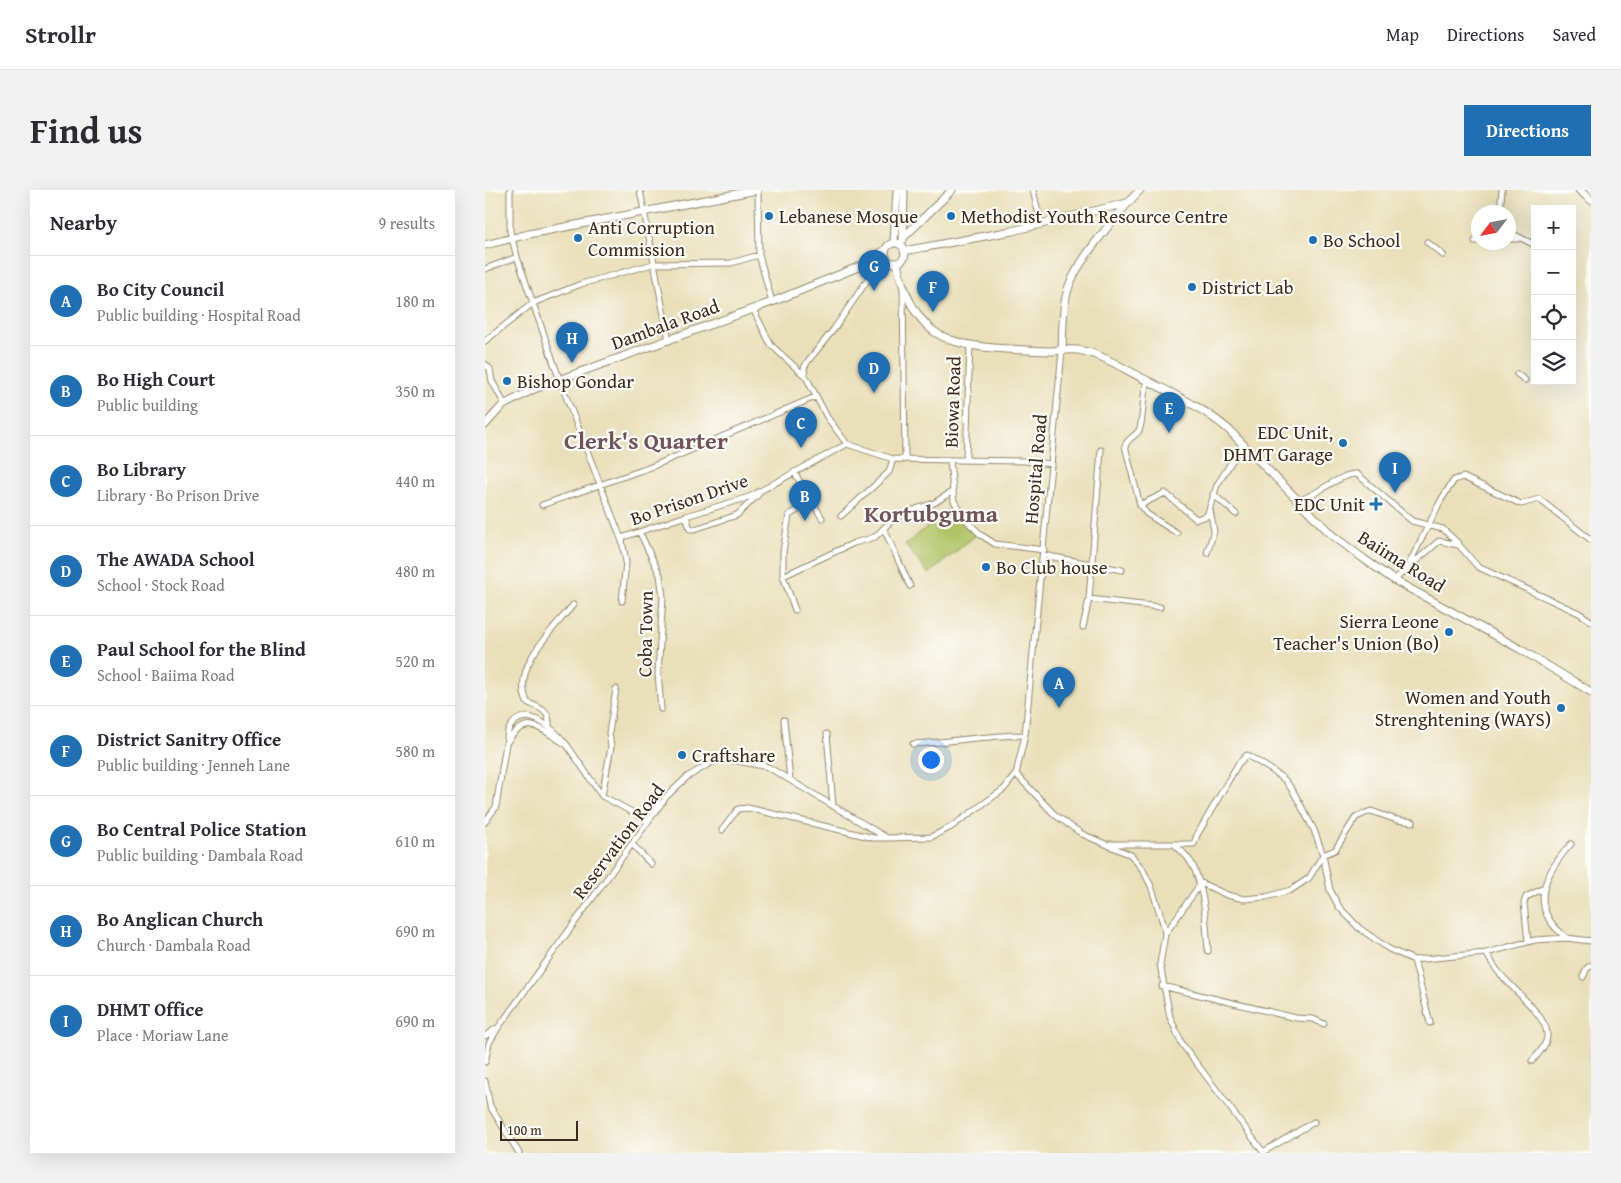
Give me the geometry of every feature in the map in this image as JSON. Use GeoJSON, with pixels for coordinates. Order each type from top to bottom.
{"type":"FeatureCollection","features":[{"type":"Feature","properties":{"kind":"street"},"geometry":{"type":"LineString","coordinates":[[510,190],[511,238],[517,257],[560,381],[622,542],[626,562],[622,601]]}},
{"type":"Feature","properties":{"kind":"street"},"geometry":{"type":"LineString","coordinates":[[640,190],[669,341]]}},
{"type":"Feature","properties":{"kind":"street"},"geometry":{"type":"LineString","coordinates":[[485,245],[644,211],[758,190],[759,255],[772,302]]}},
{"type":"Feature","properties":{"kind":"street"},"geometry":{"type":"LineString","coordinates":[[897,190],[899,237],[904,250],[903,258],[897,263]]}},
{"type":"Feature","properties":{"kind":"street"},"geometry":{"type":"LineString","coordinates":[[899,237],[904,190]]}},
{"type":"Feature","properties":{"kind":"street"},"geometry":{"type":"LineString","coordinates":[[899,237],[953,190]]}},
{"type":"Feature","properties":{"kind":"street"},"geometry":{"type":"LineString","coordinates":[[1033,190],[1041,224]]}},
{"type":"Feature","properties":{"kind":"street","name":"Hospital Road"},"geometry":{"type":"LineString","coordinates":[[1016,774],[1025,735],[1044,553],[1066,301],[1070,286],[1080,264],[1127,203],[1140,190]]}},
{"type":"Feature","properties":{"kind":"street"},"geometry":{"type":"LineString","coordinates":[[1501,205],[1502,190]]}},
{"type":"Feature","properties":{"kind":"street"},"geometry":{"type":"LineString","coordinates":[[1579,190],[1591,200]]}},
{"type":"Feature","properties":{"kind":"street"},"geometry":{"type":"LineString","coordinates":[[904,250],[1041,224],[1127,203]]}},
{"type":"Feature","properties":{"kind":"street","name":"Dambala Road"},"geometry":{"type":"LineString","coordinates":[[485,425],[505,404],[534,389],[669,341],[863,265],[885,250],[899,237]]}},
{"type":"Feature","properties":{"kind":"street"},"geometry":{"type":"LineString","coordinates":[[1516,237],[1531,244]]}},
{"type":"Feature","properties":{"kind":"street"},"geometry":{"type":"LineString","coordinates":[[1427,242],[1443,255]]}},
{"type":"Feature","properties":{"kind":"street"},"geometry":{"type":"LineString","coordinates":[[885,250],[885,257],[889,261],[897,263]]}},
{"type":"Feature","properties":{"kind":"street"},"geometry":{"type":"LineString","coordinates":[[485,341],[533,303],[581,284],[653,264],[731,263],[759,255]]}},
{"type":"Feature","properties":{"kind":"street"},"geometry":{"type":"LineString","coordinates":[[485,269],[517,257]]}},
{"type":"Feature","properties":{"kind":"street","name":"Dambala Road"},"geometry":{"type":"LineString","coordinates":[[863,265],[889,261]]}},
{"type":"Feature","properties":{"kind":"street"},"geometry":{"type":"LineString","coordinates":[[805,377],[804,368],[808,361],[834,328],[879,263]]}},
{"type":"Feature","properties":{"kind":"street"},"geometry":{"type":"LineString","coordinates":[[897,263],[903,287],[905,458]]}},
{"type":"Feature","properties":{"kind":"street","name":"Baiima Road"},"geometry":{"type":"LineString","coordinates":[[903,287],[932,330],[942,336],[970,344],[1085,351],[1179,395],[1211,414],[1332,535],[1395,580],[1520,649],[1591,692]]}},
{"type":"Feature","properties":{"kind":"street"},"geometry":{"type":"LineString","coordinates":[[753,309],[771,345],[805,377],[827,417],[847,444],[893,458],[1025,461],[1052,464]]}},
{"type":"Feature","properties":{"kind":"street","name":"Biowa Road"},"geometry":{"type":"LineString","coordinates":[[966,460],[970,344]]}},
{"type":"Feature","properties":{"kind":"street"},"geometry":{"type":"LineString","coordinates":[[794,365],[808,361]]}},
{"type":"Feature","properties":{"kind":"street"},"geometry":{"type":"LineString","coordinates":[[485,364],[490,369],[492,381],[505,404]]}},
{"type":"Feature","properties":{"kind":"street"},"geometry":{"type":"LineString","coordinates":[[1517,374],[1525,380]]}},
{"type":"Feature","properties":{"kind":"street"},"geometry":{"type":"LineString","coordinates":[[1147,381],[1142,398],[1140,428],[1126,442],[1125,446],[1140,504],[1147,514],[1177,534]]}},
{"type":"Feature","properties":{"kind":"street"},"geometry":{"type":"LineString","coordinates":[[542,505],[651,467],[815,397]]}},
{"type":"Feature","properties":{"kind":"street","name":"Bo Prison Drive"},"geometry":{"type":"LineString","coordinates":[[622,542],[624,537],[686,516],[749,498],[847,444]]}},
{"type":"Feature","properties":{"kind":"street"},"geometry":{"type":"LineString","coordinates":[[1140,504],[1165,493],[1196,519],[1207,516],[1213,494],[1242,445]]}},
{"type":"Feature","properties":{"kind":"street"},"geometry":{"type":"LineString","coordinates":[[1083,627],[1089,599],[1101,450]]}},
{"type":"Feature","properties":{"kind":"street"},"geometry":{"type":"LineString","coordinates":[[841,516],[889,472],[893,458]]}},
{"type":"Feature","properties":{"kind":"street"},"geometry":{"type":"LineString","coordinates":[[950,460],[954,501],[965,519],[981,535],[995,544],[1122,570]]}},
{"type":"Feature","properties":{"kind":"street"},"geometry":{"type":"LineString","coordinates":[[795,472],[822,518]]}},
{"type":"Feature","properties":{"kind":"street"},"geometry":{"type":"LineString","coordinates":[[1297,501],[1311,497],[1343,476],[1357,474],[1412,521],[1443,529],[1478,567],[1579,613],[1591,621]]}},
{"type":"Feature","properties":{"kind":"street"},"geometry":{"type":"LineString","coordinates":[[1408,566],[1441,500],[1454,480],[1463,477],[1521,504],[1539,499],[1591,540]]}},
{"type":"Feature","properties":{"kind":"street"},"geometry":{"type":"LineString","coordinates":[[686,516],[690,529],[737,515],[764,489]]}},
{"type":"Feature","properties":{"kind":"street"},"geometry":{"type":"LineString","coordinates":[[783,576],[854,543],[875,537],[890,522],[910,511],[933,503],[953,491]]}},
{"type":"Feature","properties":{"kind":"street"},"geometry":{"type":"LineString","coordinates":[[1213,494],[1236,514]]}},
{"type":"Feature","properties":{"kind":"street"},"geometry":{"type":"LineString","coordinates":[[795,610],[783,576],[783,552],[789,515],[812,502]]}},
{"type":"Feature","properties":{"kind":"street"},"geometry":{"type":"LineString","coordinates":[[1207,553],[1214,531],[1210,509]]}},
{"type":"Feature","properties":{"kind":"street"},"geometry":{"type":"LineString","coordinates":[[884,529],[910,586]]}},
{"type":"Feature","properties":{"kind":"street","name":"Coba Town"},"geometry":{"type":"LineString","coordinates":[[640,533],[660,575],[663,597],[658,673],[661,709]]}},
{"type":"Feature","properties":{"kind":"street"},"geometry":{"type":"LineString","coordinates":[[1395,580],[1408,566],[1439,541],[1459,545]]}},
{"type":"Feature","properties":{"kind":"street"},"geometry":{"type":"LineString","coordinates":[[1089,599],[1160,607]]}},
{"type":"Feature","properties":{"kind":"street"},"geometry":{"type":"LineString","coordinates":[[549,726],[549,718],[546,712],[527,702],[523,686],[531,656],[573,605]]}},
{"type":"Feature","properties":{"kind":"street"},"geometry":{"type":"LineString","coordinates":[[602,796],[611,747],[609,732],[616,689]]}},
{"type":"Feature","properties":{"kind":"street"},"geometry":{"type":"LineString","coordinates":[[485,822],[496,807],[510,727],[514,721],[522,718],[539,720],[549,726],[567,745],[602,796],[625,810],[636,813],[649,822]]}},
{"type":"Feature","properties":{"kind":"street"},"geometry":{"type":"LineString","coordinates":[[784,720],[790,780]]}},
{"type":"Feature","properties":{"kind":"street"},"geometry":{"type":"LineString","coordinates":[[507,742],[514,732],[525,725],[532,724],[567,745]]}},
{"type":"Feature","properties":{"kind":"street"},"geometry":{"type":"LineString","coordinates":[[827,734],[833,806]]}},
{"type":"Feature","properties":{"kind":"street"},"geometry":{"type":"LineString","coordinates":[[913,744],[959,741],[997,735],[1025,735]]}},
{"type":"Feature","properties":{"kind":"street"},"geometry":{"type":"LineString","coordinates":[[1109,844],[1194,844],[1197,834],[1238,764],[1247,756],[1271,769],[1293,790],[1314,830],[1323,855],[1331,890],[1339,907],[1373,939],[1414,960],[1486,953],[1529,942],[1566,938],[1591,941]]}},
{"type":"Feature","properties":{"kind":"street","name":"Reservation Road"},"geometry":{"type":"LineString","coordinates":[[485,1062],[489,1043],[498,1028],[663,802],[687,777],[714,761],[728,759],[768,767],[887,838]]}},
{"type":"Feature","properties":{"kind":"street"},"geometry":{"type":"LineString","coordinates":[[722,830],[738,809],[748,808],[874,838],[931,837],[951,827],[1004,789],[1016,774],[1055,815],[1082,834],[1131,855],[1143,870],[1151,886],[1165,934]]}},
{"type":"Feature","properties":{"kind":"street"},"geometry":{"type":"LineString","coordinates":[[636,813],[663,802]]}},
{"type":"Feature","properties":{"kind":"street"},"geometry":{"type":"LineString","coordinates":[[1199,884],[1227,895],[1244,899],[1266,897],[1291,890],[1309,878],[1323,855],[1335,850],[1356,817],[1368,812],[1397,820],[1413,822]]}},
{"type":"Feature","properties":{"kind":"street"},"geometry":{"type":"LineString","coordinates":[[632,844],[651,864]]}},
{"type":"Feature","properties":{"kind":"street"},"geometry":{"type":"LineString","coordinates":[[1566,938],[1557,931],[1545,913],[1542,890],[1556,860],[1571,844]]}},
{"type":"Feature","properties":{"kind":"street"},"geometry":{"type":"LineString","coordinates":[[1175,845],[1193,866],[1199,884],[1205,916],[1208,952]]}},
{"type":"Feature","properties":{"kind":"street"},"geometry":{"type":"LineString","coordinates":[[1199,884],[1165,934],[1160,964],[1162,986],[1170,1017],[1182,1044],[1263,1153],[1314,1122]]}},
{"type":"Feature","properties":{"kind":"street"},"geometry":{"type":"LineString","coordinates":[[1529,942],[1526,897],[1542,890]]}},
{"type":"Feature","properties":{"kind":"street"},"geometry":{"type":"LineString","coordinates":[[1486,953],[1497,971],[1543,1023],[1547,1034],[1545,1044],[1532,1061]]}},
{"type":"Feature","properties":{"kind":"street"},"geometry":{"type":"LineString","coordinates":[[1414,960],[1430,1023]]}},
{"type":"Feature","properties":{"kind":"street"},"geometry":{"type":"LineString","coordinates":[[1583,977],[1587,968],[1591,966]]}},
{"type":"Feature","properties":{"kind":"street"},"geometry":{"type":"LineString","coordinates":[[1162,986],[1296,1018],[1313,1019],[1324,1024]]}},
{"type":"Feature","properties":{"kind":"street"},"geometry":{"type":"LineString","coordinates":[[485,1036],[498,1028]]}},
{"type":"Feature","properties":{"kind":"street"},"geometry":{"type":"LineString","coordinates":[[485,1081],[490,1106],[519,1153]]}},
{"type":"Feature","properties":{"kind":"green space"},"geometry":{"type":"Polygon","coordinates":[[[952,506],[976,535],[929,574],[905,545],[952,506]]]}},
{"type":"Feature","properties":{"kind":"place","name":"Lebanese Mosque"},"geometry":{"type":"Point","coordinates":[769,216]}},
{"type":"Feature","properties":{"kind":"place","name":"Methodist Youth Resource Centre"},"geometry":{"type":"Point","coordinates":[951,216]}},
{"type":"Feature","properties":{"kind":"place","name":"Anti Corruption Commission"},"geometry":{"type":"Point","coordinates":[578,238]}},
{"type":"Feature","properties":{"kind":"place","name":"Bo School"},"geometry":{"type":"Point","coordinates":[1313,240]}},
{"type":"Feature","properties":{"kind":"place","name":"District Lab"},"geometry":{"type":"Point","coordinates":[1192,287]}},
{"type":"Feature","properties":{"kind":"place","name":"Bo Central Police Station"},"geometry":{"type":"Point","coordinates":[874,291]}},
{"type":"Feature","properties":{"kind":"place","name":"District Sanitry Office"},"geometry":{"type":"Point","coordinates":[933,312]}},
{"type":"Feature","properties":{"kind":"place","name":"Bo Anglican Church"},"geometry":{"type":"Point","coordinates":[572,363]}},
{"type":"Feature","properties":{"kind":"place","name":"Bishop Gondar"},"geometry":{"type":"Point","coordinates":[507,381]}},
{"type":"Feature","properties":{"kind":"place","name":"The AWADA School"},"geometry":{"type":"Point","coordinates":[874,393]}},
{"type":"Feature","properties":{"kind":"place","name":"Paul School for the Blind"},"geometry":{"type":"Point","coordinates":[1169,433]}},
{"type":"Feature","properties":{"kind":"place","name":"EDC Unit, DHMT Garage"},"geometry":{"type":"Point","coordinates":[1343,443]}},
{"type":"Feature","properties":{"kind":"place","name":"Bo Library"},"geometry":{"type":"Point","coordinates":[801,448]}},
{"type":"Feature","properties":{"kind":"place","name":"DHMT Office"},"geometry":{"type":"Point","coordinates":[1395,493]}},
{"type":"Feature","properties":{"kind":"place","name":"EDC Unit"},"geometry":{"type":"Point","coordinates":[1376,504]}},
{"type":"Feature","properties":{"kind":"place","name":"Bo High Court"},"geometry":{"type":"Point","coordinates":[805,521]}},
{"type":"Feature","properties":{"kind":"place","name":"Bo Club house"},"geometry":{"type":"Point","coordinates":[986,567]}},
{"type":"Feature","properties":{"kind":"place","name":"Sierra Leone Teacher's Union (Bo)"},"geometry":{"type":"Point","coordinates":[1449,632]}},
{"type":"Feature","properties":{"kind":"place","name":"Bo City Council"},"geometry":{"type":"Point","coordinates":[1059,708]}},
{"type":"Feature","properties":{"kind":"place","name":"Women and Youth Strenghtening (WAYS)"},"geometry":{"type":"Point","coordinates":[1561,708]}},
{"type":"Feature","properties":{"kind":"place","name":"Craftshare"},"geometry":{"type":"Point","coordinates":[682,755]}},
{"type":"Feature","properties":{"kind":"district","name":"Clerk's Quarter"},"geometry":{"type":"Point","coordinates":[646,440]}},
{"type":"Feature","properties":{"kind":"district","name":"Kortubguma"},"geometry":{"type":"Point","coordinates":[931,513]}}]}
